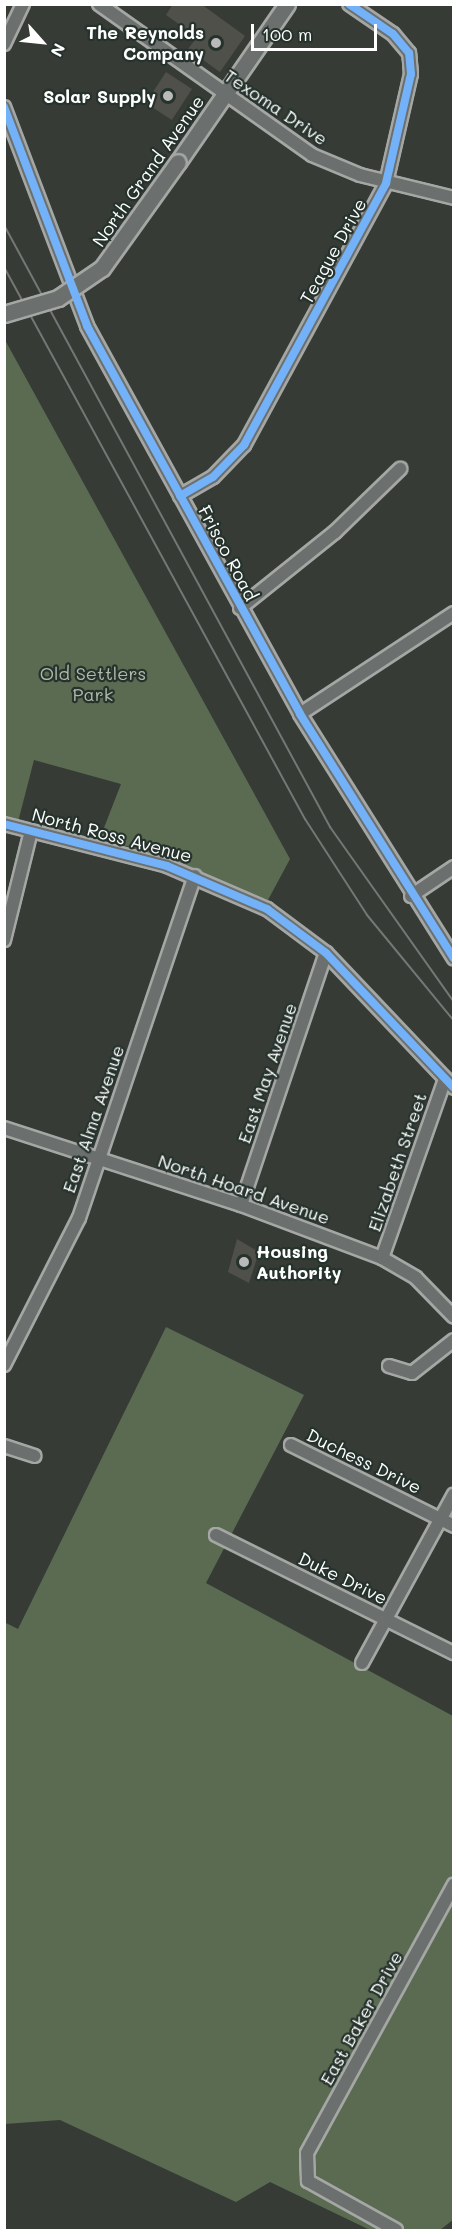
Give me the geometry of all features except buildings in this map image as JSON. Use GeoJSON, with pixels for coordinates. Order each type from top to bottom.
{"type":"FeatureCollection","features":[{"type":"Feature","properties":{"kind":"main road","name":"North Grand Avenue"},"geometry":{"type":"LineString","coordinates":[[4,314],[58,298],[96,273],[118,251],[287,4]]}},
{"type":"Feature","properties":{"kind":"street"},"geometry":{"type":"LineString","coordinates":[[4,44],[23,4]]}},
{"type":"Feature","properties":{"kind":"street","name":"Texoma Drive"},"geometry":{"type":"LineString","coordinates":[[99,4],[225,96],[312,155],[386,183],[453,198]]}},
{"type":"Feature","properties":{"kind":"street","name":"Teague Drive"},"geometry":{"type":"LineString","coordinates":[[180,496],[213,477],[244,445],[386,183],[411,64],[404,43],[349,4]]}},
{"type":"Feature","properties":{"kind":"street","name":"Frisco Road"},"geometry":{"type":"LineString","coordinates":[[4,107],[70,290],[240,608],[300,714],[411,896],[453,959]]}},
{"type":"Feature","properties":{"kind":"street"},"geometry":{"type":"LineString","coordinates":[[240,608],[335,532],[399,468]]}},
{"type":"Feature","properties":{"kind":"street"},"geometry":{"type":"LineString","coordinates":[[300,714],[453,613]]}},
{"type":"Feature","properties":{"kind":"street","name":"North Ross Avenue"},"geometry":{"type":"LineString","coordinates":[[4,824],[195,876],[267,909],[326,953],[449,1083]]}},
{"type":"Feature","properties":{"kind":"street"},"geometry":{"type":"LineString","coordinates":[[4,940],[31,831]]}},
{"type":"Feature","properties":{"kind":"street"},"geometry":{"type":"LineString","coordinates":[[411,896],[453,867]]}},
{"type":"Feature","properties":{"kind":"street","name":"East Alma Avenue"},"geometry":{"type":"LineString","coordinates":[[4,1365],[62,1255],[99,1159],[195,876]]}},
{"type":"Feature","properties":{"kind":"street","name":"East May Avenue"},"geometry":{"type":"LineString","coordinates":[[241,1205],[326,953]]}},
{"type":"Feature","properties":{"kind":"street","name":"Elizabeth Street"},"geometry":{"type":"LineString","coordinates":[[382,1258],[449,1083]]}},
{"type":"Feature","properties":{"kind":"street","name":"North Hoard Avenue"},"geometry":{"type":"LineString","coordinates":[[4,1128],[241,1205],[382,1258],[416,1278],[453,1317]]}},
{"type":"Feature","properties":{"kind":"street"},"geometry":{"type":"LineString","coordinates":[[389,1366],[412,1373],[453,1340]]}},
{"type":"Feature","properties":{"kind":"street","name":"Duchess Drive"},"geometry":{"type":"LineString","coordinates":[[291,1445],[453,1526]]}},
{"type":"Feature","properties":{"kind":"street"},"geometry":{"type":"LineString","coordinates":[[4,1446],[34,1456]]}},
{"type":"Feature","properties":{"kind":"street"},"geometry":{"type":"LineString","coordinates":[[362,1662],[453,1494]]}},
{"type":"Feature","properties":{"kind":"street","name":"Duke Drive"},"geometry":{"type":"LineString","coordinates":[[216,1535],[453,1653]]}},
{"type":"Feature","properties":{"kind":"street","name":"East Baker Drive"},"geometry":{"type":"LineString","coordinates":[[396,2230],[308,2181],[305,2170],[307,2153],[453,1885]]}},
{"type":"Feature","properties":{"kind":"green space","name":"Old Settlers Park"},"geometry":{"type":"Polygon","coordinates":[[[5,340],[290,859],[268,900],[163,857],[100,838],[121,784],[34,760],[18,822],[5,819],[5,340]]]}},
{"type":"Feature","properties":{"kind":"green space"},"geometry":{"type":"Polygon","coordinates":[[[166,1327],[304,1395],[206,1583],[453,1716],[454,2219],[440,2230],[370,2230],[270,2182],[236,2202],[60,2120],[5,2124],[4,1622],[18,1629],[166,1327]]]}},
{"type":"Feature","properties":{"kind":"railway"},"geometry":{"type":"LineString","coordinates":[[4,225],[330,827],[454,1002]]}},
{"type":"Feature","properties":{"kind":"railway"},"geometry":{"type":"LineString","coordinates":[[4,267],[305,819],[367,915],[454,1021]]}},
{"type":"Feature","properties":{"kind":"cycle path"},"geometry":{"type":"LineString","coordinates":[[180,496],[213,477],[244,445],[386,183],[411,74],[409,53],[393,34],[349,4]]}},
{"type":"Feature","properties":{"kind":"cycle path"},"geometry":{"type":"LineString","coordinates":[[4,107],[87,326],[300,714],[454,959]]}},
{"type":"Feature","properties":{"kind":"cycle path"},"geometry":{"type":"LineString","coordinates":[[4,824],[167,866],[267,909],[326,953],[454,1088]]}},
{"type":"Feature","properties":{"kind":"place","name":"The Reynolds Company"},"geometry":{"type":"Point","coordinates":[216,43]}},
{"type":"Feature","properties":{"kind":"place","name":"Solar Supply"},"geometry":{"type":"Point","coordinates":[168,96]}},
{"type":"Feature","properties":{"kind":"place","name":"Housing Authority"},"geometry":{"type":"Point","coordinates":[244,1262]}}]}
